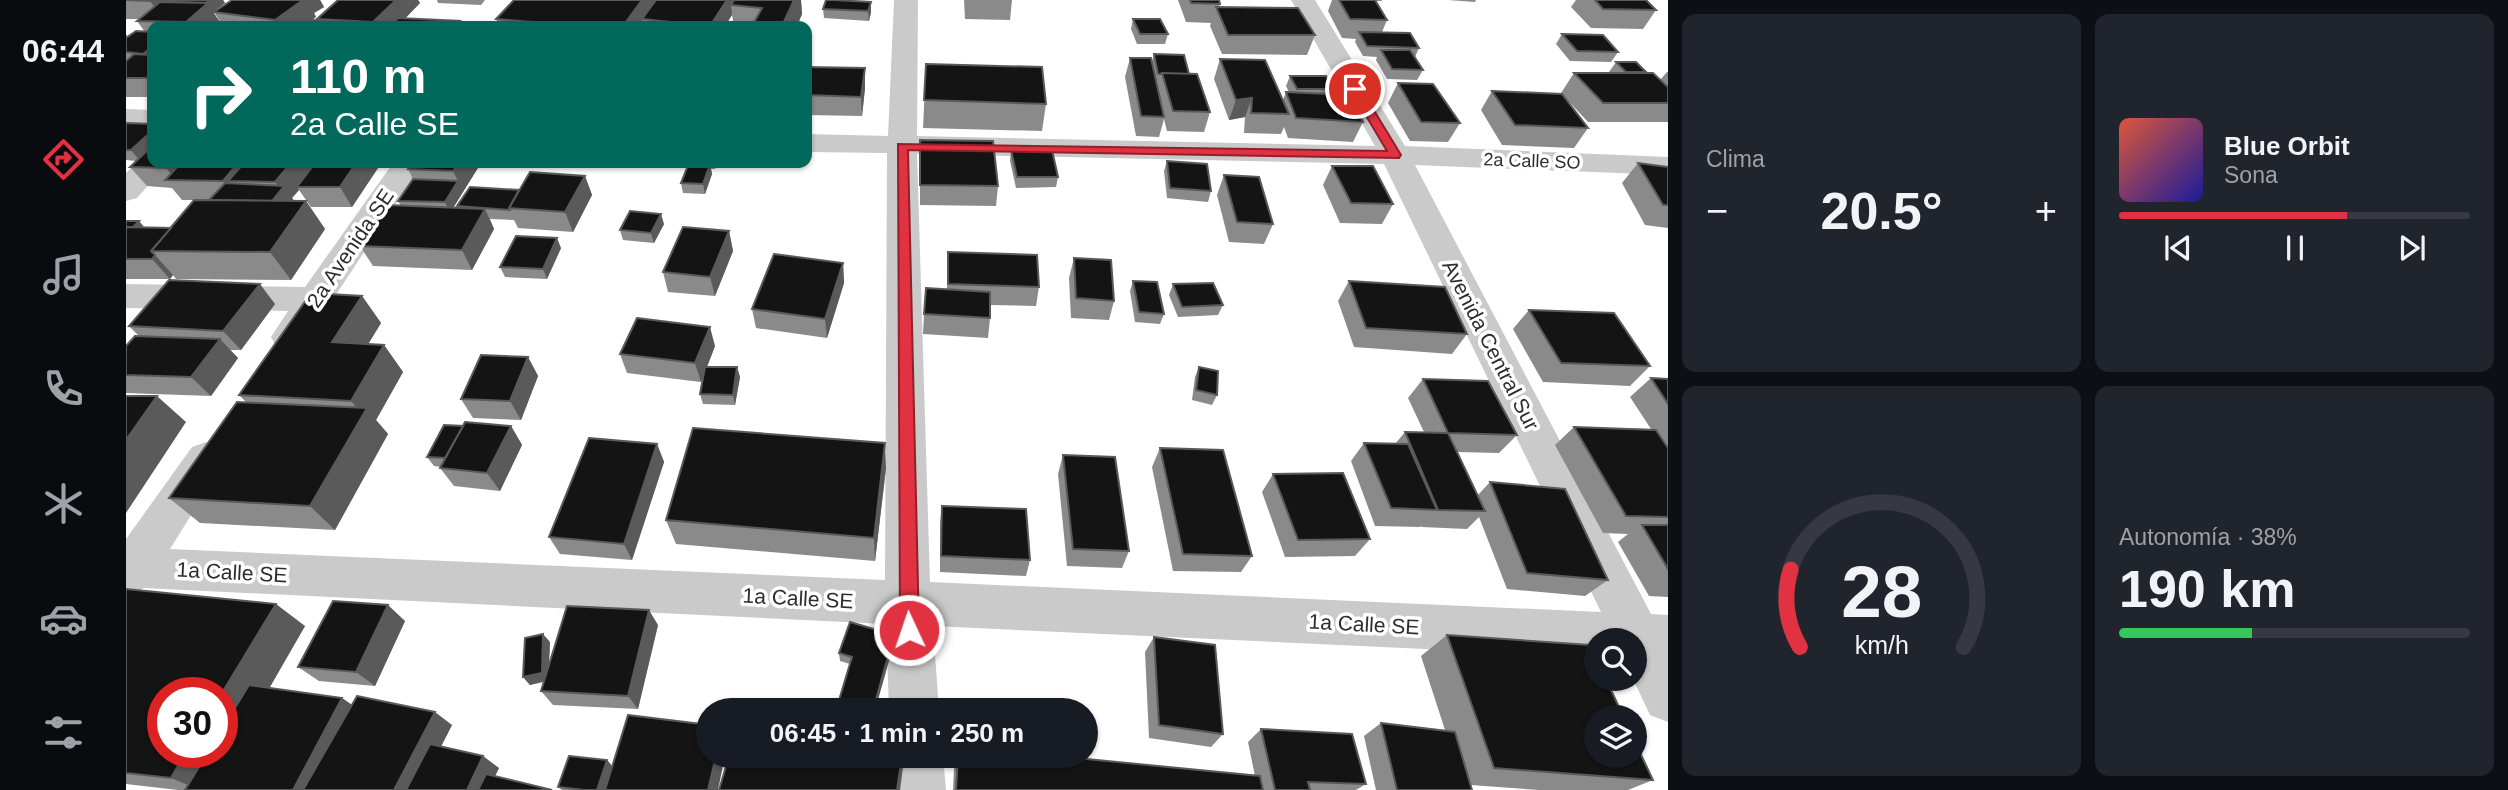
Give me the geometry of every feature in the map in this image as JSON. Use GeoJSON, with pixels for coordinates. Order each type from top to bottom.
{"type":"FeatureCollection","features":[{"type":"Feature","properties":{"kind":"street"},"geometry":{"type":"LineString","coordinates":[[906,0],[902,146],[908,603],[913,698]]}},
{"type":"Feature","properties":{"kind":"street","name":"Avenida Central Sur"},"geometry":{"type":"LineString","coordinates":[[1303,0],[1395,155],[1653,637],[1668,697]]}},
{"type":"Feature","properties":{"kind":"street"},"geometry":{"type":"LineString","coordinates":[[126,117],[147,118]]}},
{"type":"Feature","properties":{"kind":"street","name":"2a Calle SO"},"geometry":{"type":"LineString","coordinates":[[812,143],[1395,155],[1668,166]]}},
{"type":"Feature","properties":{"kind":"street"},"geometry":{"type":"LineString","coordinates":[[126,191],[148,168]]}},
{"type":"Feature","properties":{"kind":"street","name":"2a Avenida SE"},"geometry":{"type":"LineString","coordinates":[[269,366],[405,168]]}},
{"type":"Feature","properties":{"kind":"street"},"geometry":{"type":"LineString","coordinates":[[126,296],[315,299]]}},
{"type":"Feature","properties":{"kind":"street"},"geometry":{"type":"LineString","coordinates":[[128,570],[223,433]]}},
{"type":"Feature","properties":{"kind":"street","name":"1a Calle SE"},"geometry":{"type":"LineString","coordinates":[[128,570],[1653,637]]}},
{"type":"Feature","properties":{"kind":"street"},"geometry":{"type":"LineString","coordinates":[[918,768],[919,790]]}},
{"type":"Feature","properties":{"kind":"building"},"geometry":{"type":"Polygon","coordinates":[[[209,0],[206,3],[172,2],[209,0]]]}},
{"type":"Feature","properties":{"kind":"building"},"geometry":{"type":"Polygon","coordinates":[[[232,0],[303,0],[275,20],[214,12],[232,0]]]}},
{"type":"Feature","properties":{"kind":"building"},"geometry":{"type":"Polygon","coordinates":[[[338,0],[396,0],[374,21],[317,19],[338,0]]]}},
{"type":"Feature","properties":{"kind":"building"},"geometry":{"type":"Polygon","coordinates":[[[514,0],[642,0],[627,21],[496,19],[514,0]]]}},
{"type":"Feature","properties":{"kind":"building"},"geometry":{"type":"Polygon","coordinates":[[[656,0],[727,0],[713,21],[642,19],[656,0]]]}},
{"type":"Feature","properties":{"kind":"building"},"geometry":{"type":"Polygon","coordinates":[[[734,0],[794,0],[784,21],[755,21],[762,8],[731,5],[734,0]]]}},
{"type":"Feature","properties":{"kind":"building"},"geometry":{"type":"Polygon","coordinates":[[[826,0],[871,2],[868,11],[823,9],[826,0]]]}},
{"type":"Feature","properties":{"kind":"building"},"geometry":{"type":"Polygon","coordinates":[[[1190,0],[1219,0],[1220,4],[1191,3],[1190,0]]]}},
{"type":"Feature","properties":{"kind":"building"},"geometry":{"type":"Polygon","coordinates":[[[1339,0],[1375,0],[1387,20],[1350,19],[1339,0]]]}},
{"type":"Feature","properties":{"kind":"building"},"geometry":{"type":"Polygon","coordinates":[[[1595,0],[1646,0],[1656,10],[1603,9],[1595,0]]]}},
{"type":"Feature","properties":{"kind":"building"},"geometry":{"type":"Polygon","coordinates":[[[160,2],[208,3],[187,21],[137,21],[160,2]]]}},
{"type":"Feature","properties":{"kind":"building"},"geometry":{"type":"Polygon","coordinates":[[[1216,7],[1298,8],[1315,35],[1228,35],[1216,7]]]}},
{"type":"Feature","properties":{"kind":"building"},"geometry":{"type":"Polygon","coordinates":[[[398,18],[460,21],[395,21],[398,18]]]}},
{"type":"Feature","properties":{"kind":"building"},"geometry":{"type":"Polygon","coordinates":[[[1133,19],[1160,19],[1168,34],[1140,34],[1133,19]]]}},
{"type":"Feature","properties":{"kind":"building"},"geometry":{"type":"Polygon","coordinates":[[[136,31],[147,32],[147,51],[143,54],[126,52],[126,38],[136,31]]]}},
{"type":"Feature","properties":{"kind":"building"},"geometry":{"type":"Polygon","coordinates":[[[1359,32],[1410,33],[1419,48],[1367,46],[1359,32]]]}},
{"type":"Feature","properties":{"kind":"building"},"geometry":{"type":"Polygon","coordinates":[[[1562,34],[1603,35],[1618,52],[1577,51],[1562,34]]]}},
{"type":"Feature","properties":{"kind":"building"},"geometry":{"type":"Polygon","coordinates":[[[1381,50],[1410,50],[1423,70],[1392,69],[1381,50]]]}},
{"type":"Feature","properties":{"kind":"building"},"geometry":{"type":"Polygon","coordinates":[[[134,54],[147,55],[147,78],[126,78],[126,61],[134,54]]]}},
{"type":"Feature","properties":{"kind":"building"},"geometry":{"type":"Polygon","coordinates":[[[1154,54],[1184,55],[1189,74],[1158,74],[1154,54]]]}},
{"type":"Feature","properties":{"kind":"building"},"geometry":{"type":"Polygon","coordinates":[[[1130,58],[1151,58],[1164,117],[1141,116],[1130,58]]]}},
{"type":"Feature","properties":{"kind":"building"},"geometry":{"type":"Polygon","coordinates":[[[1220,59],[1265,60],[1289,114],[1251,113],[1252,98],[1236,100],[1220,59]]]}},
{"type":"Feature","properties":{"kind":"building"},"geometry":{"type":"Polygon","coordinates":[[[1616,62],[1636,62],[1646,72],[1626,72],[1616,62]]]}},
{"type":"Feature","properties":{"kind":"building"},"geometry":{"type":"Polygon","coordinates":[[[926,64],[1042,67],[1046,104],[924,100],[926,64]]]}},
{"type":"Feature","properties":{"kind":"building"},"geometry":{"type":"Polygon","coordinates":[[[812,67],[865,68],[861,97],[812,95],[812,67]]]}},
{"type":"Feature","properties":{"kind":"building"},"geometry":{"type":"Polygon","coordinates":[[[1162,73],[1197,74],[1210,112],[1173,111],[1162,73]]]}},
{"type":"Feature","properties":{"kind":"building"},"geometry":{"type":"Polygon","coordinates":[[[1574,73],[1653,73],[1668,87],[1668,103],[1603,103],[1574,73]]]}},
{"type":"Feature","properties":{"kind":"building"},"geometry":{"type":"Polygon","coordinates":[[[1290,76],[1326,76],[1333,89],[1297,89],[1290,76]]]}},
{"type":"Feature","properties":{"kind":"building"},"geometry":{"type":"Polygon","coordinates":[[[1398,83],[1433,84],[1460,123],[1421,122],[1398,83]]]}},
{"type":"Feature","properties":{"kind":"building"},"geometry":{"type":"Polygon","coordinates":[[[1492,91],[1562,94],[1588,128],[1515,125],[1492,91]]]}},
{"type":"Feature","properties":{"kind":"building"},"geometry":{"type":"Polygon","coordinates":[[[1286,92],[1350,95],[1363,122],[1296,118],[1286,92]]]}},
{"type":"Feature","properties":{"kind":"building"},"geometry":{"type":"Polygon","coordinates":[[[126,124],[147,124],[147,136],[131,150],[126,150],[126,124]]]}},
{"type":"Feature","properties":{"kind":"building"},"geometry":{"type":"Polygon","coordinates":[[[920,140],[993,141],[998,186],[920,185],[920,140]]]}},
{"type":"Feature","properties":{"kind":"building"},"geometry":{"type":"Polygon","coordinates":[[[1011,150],[1052,150],[1058,177],[1017,177],[1011,150]]]}},
{"type":"Feature","properties":{"kind":"building"},"geometry":{"type":"Polygon","coordinates":[[[147,151],[147,167],[130,167],[147,151]]]}},
{"type":"Feature","properties":{"kind":"building"},"geometry":{"type":"Polygon","coordinates":[[[1167,161],[1207,164],[1211,191],[1170,188],[1167,161]]]}},
{"type":"Feature","properties":{"kind":"building"},"geometry":{"type":"Polygon","coordinates":[[[1638,163],[1668,167],[1668,205],[1663,205],[1638,163]]]}},
{"type":"Feature","properties":{"kind":"building"},"geometry":{"type":"Polygon","coordinates":[[[1332,166],[1373,166],[1393,204],[1351,203],[1332,166]]]}},
{"type":"Feature","properties":{"kind":"building"},"geometry":{"type":"Polygon","coordinates":[[[176,168],[234,168],[223,181],[165,180],[176,168]]]}},
{"type":"Feature","properties":{"kind":"building"},"geometry":{"type":"Polygon","coordinates":[[[240,168],[287,168],[275,182],[228,181],[240,168]]]}},
{"type":"Feature","properties":{"kind":"building"},"geometry":{"type":"Polygon","coordinates":[[[311,168],[353,168],[340,187],[297,187],[311,168]]]}},
{"type":"Feature","properties":{"kind":"building"},"geometry":{"type":"Polygon","coordinates":[[[409,168],[455,168],[453,171],[409,168]]]}},
{"type":"Feature","properties":{"kind":"building"},"geometry":{"type":"Polygon","coordinates":[[[687,168],[709,168],[703,184],[681,183],[687,168]]]}},
{"type":"Feature","properties":{"kind":"building"},"geometry":{"type":"Polygon","coordinates":[[[530,172],[585,176],[565,212],[509,208],[530,172]]]}},
{"type":"Feature","properties":{"kind":"building"},"geometry":{"type":"Polygon","coordinates":[[[1224,175],[1259,177],[1273,224],[1237,222],[1224,175]]]}},
{"type":"Feature","properties":{"kind":"building"},"geometry":{"type":"Polygon","coordinates":[[[413,179],[458,181],[445,202],[398,201],[413,179]]]}},
{"type":"Feature","properties":{"kind":"building"},"geometry":{"type":"Polygon","coordinates":[[[225,183],[284,186],[272,201],[209,200],[225,183]]]}},
{"type":"Feature","properties":{"kind":"building"},"geometry":{"type":"Polygon","coordinates":[[[470,187],[519,190],[510,210],[457,206],[470,187]]]}},
{"type":"Feature","properties":{"kind":"building"},"geometry":{"type":"Polygon","coordinates":[[[194,200],[306,201],[270,252],[151,251],[194,200]]]}},
{"type":"Feature","properties":{"kind":"building"},"geometry":{"type":"Polygon","coordinates":[[[388,205],[485,209],[462,250],[360,246],[388,205]]]}},
{"type":"Feature","properties":{"kind":"building"},"geometry":{"type":"Polygon","coordinates":[[[630,211],[661,214],[651,233],[620,230],[630,211]]]}},
{"type":"Feature","properties":{"kind":"building"},"geometry":{"type":"Polygon","coordinates":[[[126,221],[139,221],[133,227],[126,227],[126,221]]]}},
{"type":"Feature","properties":{"kind":"building"},"geometry":{"type":"Polygon","coordinates":[[[126,227],[171,228],[151,251],[155,255],[152,259],[126,259],[126,227]]]}},
{"type":"Feature","properties":{"kind":"building"},"geometry":{"type":"Polygon","coordinates":[[[683,227],[729,231],[710,277],[663,272],[683,227]]]}},
{"type":"Feature","properties":{"kind":"building"},"geometry":{"type":"Polygon","coordinates":[[[516,236],[557,238],[543,269],[500,267],[516,236]]]}},
{"type":"Feature","properties":{"kind":"building"},"geometry":{"type":"Polygon","coordinates":[[[948,252],[1037,255],[1039,287],[948,284],[948,252]]]}},
{"type":"Feature","properties":{"kind":"building"},"geometry":{"type":"Polygon","coordinates":[[[774,254],[843,263],[825,319],[752,309],[774,254]]]}},
{"type":"Feature","properties":{"kind":"building"},"geometry":{"type":"Polygon","coordinates":[[[1074,258],[1111,260],[1114,301],[1076,298],[1074,258]]]}},
{"type":"Feature","properties":{"kind":"building"},"geometry":{"type":"Polygon","coordinates":[[[169,280],[260,284],[223,331],[129,326],[169,280]]]}},
{"type":"Feature","properties":{"kind":"building"},"geometry":{"type":"Polygon","coordinates":[[[1133,281],[1157,282],[1164,314],[1139,312],[1133,281]]]}},
{"type":"Feature","properties":{"kind":"building"},"geometry":{"type":"Polygon","coordinates":[[[1349,281],[1445,287],[1467,334],[1366,328],[1349,281]]]}},
{"type":"Feature","properties":{"kind":"building"},"geometry":{"type":"Polygon","coordinates":[[[1213,283],[1223,305],[1182,307],[1173,284],[1213,283]]]}},
{"type":"Feature","properties":{"kind":"building"},"geometry":{"type":"Polygon","coordinates":[[[926,288],[990,292],[990,318],[924,314],[926,288]]]}},
{"type":"Feature","properties":{"kind":"building"},"geometry":{"type":"Polygon","coordinates":[[[311,293],[362,296],[332,342],[384,345],[351,401],[239,395],[311,293]]]}},
{"type":"Feature","properties":{"kind":"building"},"geometry":{"type":"Polygon","coordinates":[[[1529,310],[1614,313],[1650,366],[1561,363],[1529,310]]]}},
{"type":"Feature","properties":{"kind":"building"},"geometry":{"type":"Polygon","coordinates":[[[637,318],[710,327],[695,363],[620,354],[637,318]]]}},
{"type":"Feature","properties":{"kind":"building"},"geometry":{"type":"Polygon","coordinates":[[[135,336],[220,339],[191,377],[126,375],[126,346],[135,336]]]}},
{"type":"Feature","properties":{"kind":"building"},"geometry":{"type":"Polygon","coordinates":[[[481,355],[528,357],[510,401],[461,399],[481,355]]]}},
{"type":"Feature","properties":{"kind":"building"},"geometry":{"type":"Polygon","coordinates":[[[705,367],[737,367],[733,395],[700,394],[705,367]]]}},
{"type":"Feature","properties":{"kind":"building"},"geometry":{"type":"Polygon","coordinates":[[[1199,367],[1218,371],[1217,395],[1196,390],[1199,367]]]}},
{"type":"Feature","properties":{"kind":"building"},"geometry":{"type":"Polygon","coordinates":[[[1651,378],[1668,379],[1668,404],[1651,378]]]}},
{"type":"Feature","properties":{"kind":"building"},"geometry":{"type":"Polygon","coordinates":[[[1423,379],[1488,381],[1517,435],[1448,433],[1423,379]]]}},
{"type":"Feature","properties":{"kind":"building"},"geometry":{"type":"Polygon","coordinates":[[[126,396],[157,396],[126,440],[126,396]]]}},
{"type":"Feature","properties":{"kind":"building"},"geometry":{"type":"Polygon","coordinates":[[[237,402],[367,408],[310,506],[169,498],[237,402]]]}},
{"type":"Feature","properties":{"kind":"building"},"geometry":{"type":"Polygon","coordinates":[[[465,422],[511,426],[487,473],[440,468],[465,422]]]}},
{"type":"Feature","properties":{"kind":"building"},"geometry":{"type":"Polygon","coordinates":[[[444,425],[463,426],[445,458],[427,457],[444,425]]]}},
{"type":"Feature","properties":{"kind":"building"},"geometry":{"type":"Polygon","coordinates":[[[1574,427],[1656,430],[1668,448],[1668,517],[1626,516],[1574,427]]]}},
{"type":"Feature","properties":{"kind":"building"},"geometry":{"type":"Polygon","coordinates":[[[693,428],[885,443],[874,538],[666,520],[693,428]]]}},
{"type":"Feature","properties":{"kind":"building"},"geometry":{"type":"Polygon","coordinates":[[[1405,432],[1448,433],[1485,511],[1438,510],[1405,432]]]}},
{"type":"Feature","properties":{"kind":"building"},"geometry":{"type":"Polygon","coordinates":[[[589,438],[657,444],[624,544],[549,537],[589,438]]]}},
{"type":"Feature","properties":{"kind":"building"},"geometry":{"type":"Polygon","coordinates":[[[1364,443],[1408,444],[1437,510],[1391,508],[1364,443]]]}},
{"type":"Feature","properties":{"kind":"building"},"geometry":{"type":"Polygon","coordinates":[[[1160,448],[1223,450],[1252,556],[1183,554],[1160,448]]]}},
{"type":"Feature","properties":{"kind":"building"},"geometry":{"type":"Polygon","coordinates":[[[1063,455],[1115,457],[1129,551],[1073,549],[1063,455]]]}},
{"type":"Feature","properties":{"kind":"building"},"geometry":{"type":"Polygon","coordinates":[[[1343,473],[1370,539],[1298,540],[1273,474],[1343,473]]]}},
{"type":"Feature","properties":{"kind":"building"},"geometry":{"type":"Polygon","coordinates":[[[1490,482],[1565,489],[1608,580],[1527,573],[1490,482]]]}},
{"type":"Feature","properties":{"kind":"building"},"geometry":{"type":"Polygon","coordinates":[[[942,506],[1026,509],[1030,560],[941,556],[942,506]]]}},
{"type":"Feature","properties":{"kind":"building"},"geometry":{"type":"Polygon","coordinates":[[[1642,525],[1668,525],[1668,569],[1642,525]]]}},
{"type":"Feature","properties":{"kind":"building"},"geometry":{"type":"Polygon","coordinates":[[[126,589],[276,604],[232,677],[147,677],[147,768],[177,768],[171,778],[126,773],[126,589]]]}},
{"type":"Feature","properties":{"kind":"building"},"geometry":{"type":"Polygon","coordinates":[[[333,601],[388,605],[356,672],[298,667],[333,601]]]}},
{"type":"Feature","properties":{"kind":"building"},"geometry":{"type":"Polygon","coordinates":[[[567,606],[649,610],[628,696],[541,691],[567,606]]]}},
{"type":"Feature","properties":{"kind":"building"},"geometry":{"type":"Polygon","coordinates":[[[850,622],[894,635],[876,698],[840,698],[852,657],[839,653],[850,622]]]}},
{"type":"Feature","properties":{"kind":"building"},"geometry":{"type":"Polygon","coordinates":[[[543,634],[542,673],[523,677],[525,638],[543,634]]]}},
{"type":"Feature","properties":{"kind":"building"},"geometry":{"type":"Polygon","coordinates":[[[1447,635],[1584,645],[1584,691],[1612,691],[1618,705],[1584,705],[1584,768],[1647,767],[1653,780],[1494,768],[1447,635]]]}},
{"type":"Feature","properties":{"kind":"building"},"geometry":{"type":"Polygon","coordinates":[[[1154,637],[1215,645],[1223,734],[1159,725],[1154,637]]]}},
{"type":"Feature","properties":{"kind":"building"},"geometry":{"type":"Polygon","coordinates":[[[249,685],[342,698],[293,790],[185,790],[198,768],[238,768],[238,703],[249,685]]]}},
{"type":"Feature","properties":{"kind":"building"},"geometry":{"type":"Polygon","coordinates":[[[357,696],[435,712],[394,790],[303,790],[357,696]]]}},
{"type":"Feature","properties":{"kind":"building"},"geometry":{"type":"Polygon","coordinates":[[[628,715],[696,723],[696,768],[713,768],[708,790],[605,790],[628,715]]]}},
{"type":"Feature","properties":{"kind":"building"},"geometry":{"type":"Polygon","coordinates":[[[1381,723],[1455,732],[1472,790],[1397,790],[1381,723]]]}},
{"type":"Feature","properties":{"kind":"building"},"geometry":{"type":"Polygon","coordinates":[[[1261,729],[1352,734],[1366,784],[1308,782],[1310,790],[1275,790],[1261,729]]]}},
{"type":"Feature","properties":{"kind":"building"},"geometry":{"type":"Polygon","coordinates":[[[430,744],[483,756],[467,790],[406,790],[430,744]]]}},
{"type":"Feature","properties":{"kind":"building"},"geometry":{"type":"Polygon","coordinates":[[[569,756],[607,760],[597,790],[558,787],[569,756]]]}},
{"type":"Feature","properties":{"kind":"building"},"geometry":{"type":"Polygon","coordinates":[[[1098,760],[1260,776],[1263,790],[956,790],[957,768],[1098,768],[1098,760]]]}},
{"type":"Feature","properties":{"kind":"building"},"geometry":{"type":"Polygon","coordinates":[[[725,768],[900,768],[897,790],[719,790],[725,768]]]}},
{"type":"Feature","properties":{"kind":"building"},"geometry":{"type":"Polygon","coordinates":[[[486,774],[552,790],[478,790],[486,774]]]}},
{"type":"Feature","properties":{"kind":"route"},"geometry":{"type":"LineString","coordinates":[[909,630],[902,146],[1395,155],[1355,89]]}}]}
